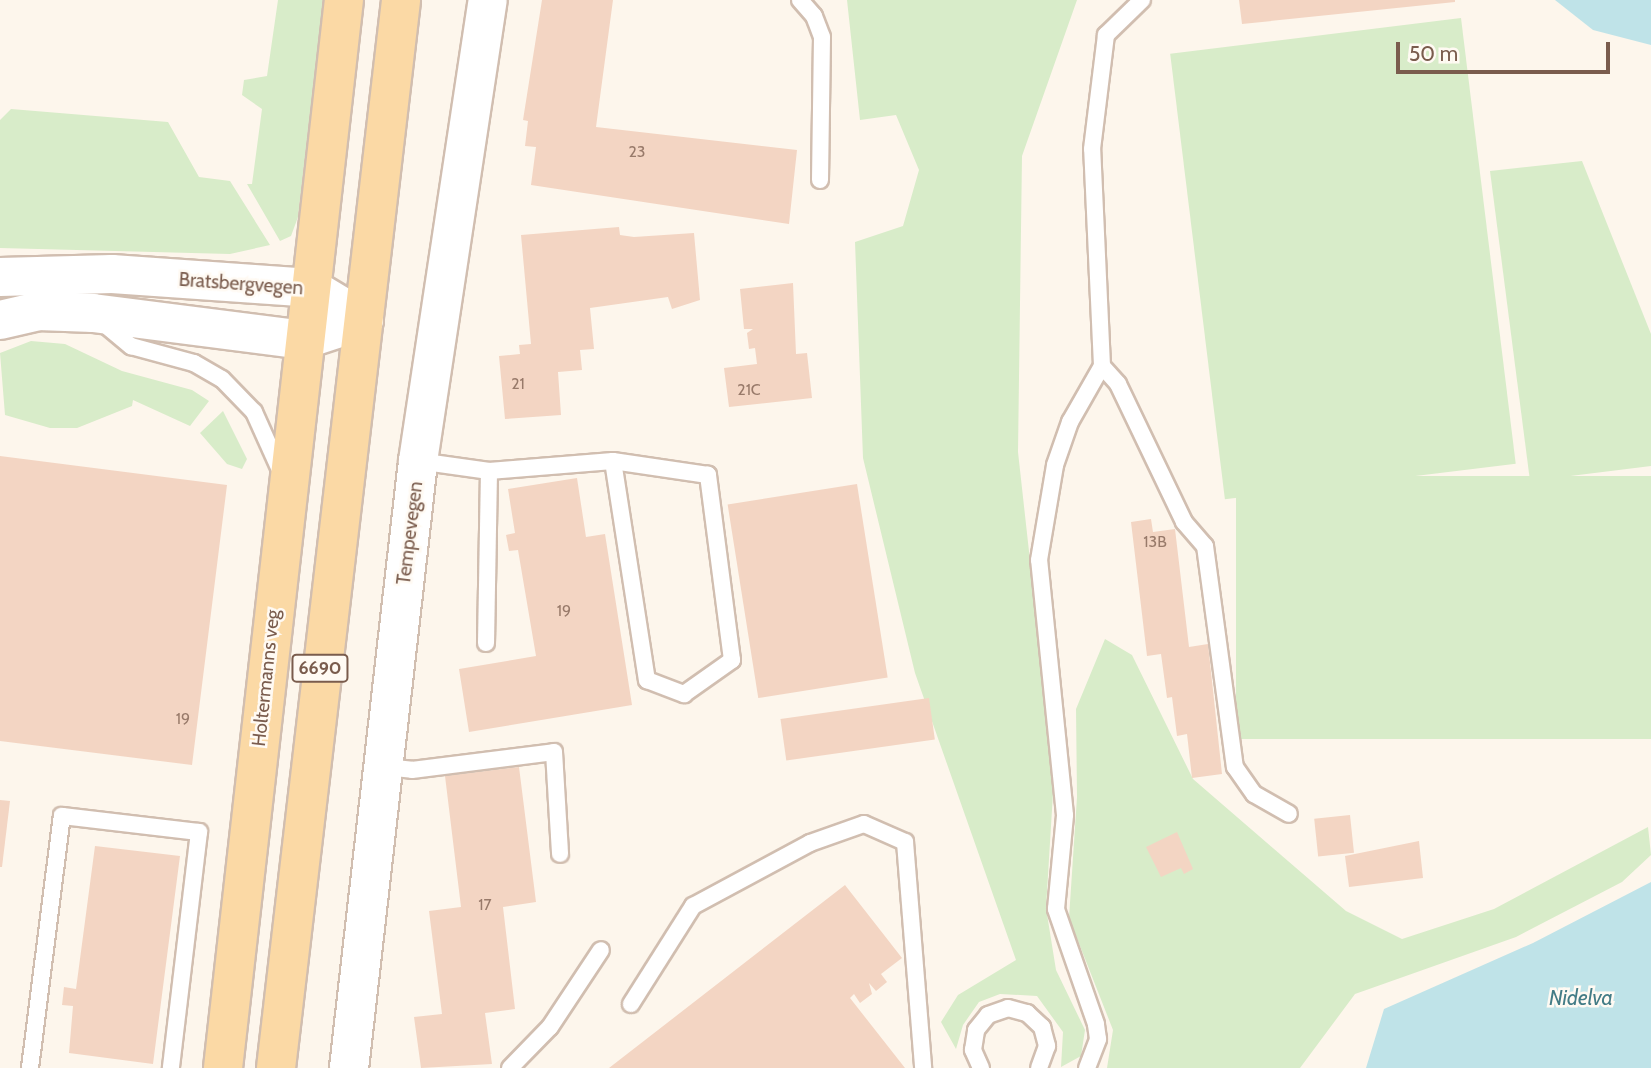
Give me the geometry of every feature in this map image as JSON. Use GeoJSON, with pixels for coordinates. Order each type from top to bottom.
{"type":"FeatureCollection","features":[{"type":"Feature","properties":{"kind":"main road","name":"6690"},"geometry":{"type":"LineString","coordinates":[[311,288],[344,0]]}},
{"type":"Feature","properties":{"kind":"main road","name":"6690"},"geometry":{"type":"LineString","coordinates":[[276,1068],[350,400],[364,320],[401,0]]}},
{"type":"Feature","properties":{"kind":"main road","name":"Holtermanns veg"},"geometry":{"type":"LineString","coordinates":[[223,1068],[303,340],[311,288]]}},
{"type":"Feature","properties":{"kind":"street","name":"Tempevegen"},"geometry":{"type":"LineString","coordinates":[[349,1068],[418,461],[488,0]]}},
{"type":"Feature","properties":{"kind":"street","name":"Bratsbergvegen"},"geometry":{"type":"LineString","coordinates":[[0,277],[112,274],[311,288],[364,320]]}},
{"type":"Feature","properties":{"kind":"street"},"geometry":{"type":"LineString","coordinates":[[0,320],[38,311],[93,313],[303,340],[364,320]]}},
{"type":"Feature","properties":{"kind":"lane"},"geometry":{"type":"LineString","coordinates":[[800,0],[822,37],[820,180]]}},
{"type":"Feature","properties":{"kind":"lane"},"geometry":{"type":"LineString","coordinates":[[1087,1068],[1098,1039],[1096,1024],[1056,909],[1065,815],[1039,560],[1055,465],[1070,422],[1102,366],[1093,149],[1106,35],[1142,0]]}},
{"type":"Feature","properties":{"kind":"lane"},"geometry":{"type":"LineString","coordinates":[[93,313],[131,346],[194,363],[222,379],[254,412],[287,487]]}},
{"type":"Feature","properties":{"kind":"lane"},"geometry":{"type":"LineString","coordinates":[[1102,366],[1118,384],[1184,522],[1205,546],[1235,767],[1254,794],[1289,814]]}},
{"type":"Feature","properties":{"kind":"lane"},"geometry":{"type":"LineString","coordinates":[[418,461],[489,471],[613,461],[708,475],[732,660],[684,694],[647,680],[613,461]]}},
{"type":"Feature","properties":{"kind":"lane"},"geometry":{"type":"LineString","coordinates":[[486,643],[489,471]]}},
{"type":"Feature","properties":{"kind":"lane"},"geometry":{"type":"LineString","coordinates":[[384,767],[412,769],[554,752],[560,854]]}},
{"type":"Feature","properties":{"kind":"lane"},"geometry":{"type":"LineString","coordinates":[[30,1068],[62,817],[199,832],[171,1068]]}},
{"type":"Feature","properties":{"kind":"lane"},"geometry":{"type":"LineString","coordinates":[[631,1004],[693,906],[810,842],[864,824],[905,842],[923,1068]]}},
{"type":"Feature","properties":{"kind":"lane"},"geometry":{"type":"LineString","coordinates":[[510,1068],[550,1027],[601,950]]}},
{"type":"Feature","properties":{"kind":"lane"},"geometry":{"type":"LineString","coordinates":[[981,1068],[973,1050],[976,1030],[988,1015],[1008,1008],[1027,1013],[1042,1027],[1047,1046],[1039,1068]]}},
{"type":"Feature","properties":{"kind":"green space"},"geometry":{"type":"Polygon","coordinates":[[[278,0],[323,0],[298,217],[291,236],[280,241],[247,184],[252,184],[262,109],[242,95],[244,80],[267,76],[278,0]]]}},
{"type":"Feature","properties":{"kind":"green space"},"geometry":{"type":"Polygon","coordinates":[[[847,0],[1077,0],[1022,156],[1018,452],[1054,777],[1046,908],[1056,970],[1085,1030],[1081,1056],[1061,1067],[1063,1032],[1037,996],[1000,994],[979,1002],[963,1025],[956,1049],[941,1022],[958,995],[1016,960],[915,673],[863,458],[855,242],[903,226],[919,170],[896,115],[860,120],[847,0]]]}},
{"type":"Feature","properties":{"kind":"green space"},"geometry":{"type":"Polygon","coordinates":[[[1461,18],[1516,464],[1225,499],[1170,54],[1461,18]]]}},
{"type":"Feature","properties":{"kind":"green space"},"geometry":{"type":"Polygon","coordinates":[[[11,109],[168,122],[199,177],[230,181],[270,245],[230,254],[0,248],[0,120],[11,109]]]}},
{"type":"Feature","properties":{"kind":"green space"},"geometry":{"type":"Polygon","coordinates":[[[1582,161],[1651,334],[1651,466],[1530,481],[1490,171],[1582,161]]]}},
{"type":"Feature","properties":{"kind":"green space"},"geometry":{"type":"Polygon","coordinates":[[[31,341],[65,344],[122,371],[192,390],[209,401],[190,426],[133,400],[132,406],[77,428],[50,428],[5,415],[0,353],[31,341]]]}},
{"type":"Feature","properties":{"kind":"green space"},"geometry":{"type":"Polygon","coordinates":[[[223,411],[247,459],[242,469],[227,464],[200,433],[223,411]]]}},
{"type":"Feature","properties":{"kind":"green space"},"geometry":{"type":"Polygon","coordinates":[[[1236,476],[1651,476],[1651,739],[1236,739],[1236,476]]]}},
{"type":"Feature","properties":{"kind":"green space"},"geometry":{"type":"Polygon","coordinates":[[[1105,639],[1132,655],[1193,779],[1346,911],[1402,939],[1494,909],[1648,827],[1651,855],[1622,882],[1516,937],[1355,994],[1300,1068],[1107,1068],[1113,1030],[1069,918],[1077,797],[1076,709],[1105,639]]]}},
{"type":"Feature","properties":{"kind":"water"},"geometry":{"type":"Polygon","coordinates":[[[1555,0],[1651,0],[1651,45],[1593,30],[1555,0]]]}},
{"type":"Feature","properties":{"kind":"water","name":"Nidelva"},"geometry":{"type":"Polygon","coordinates":[[[1651,882],[1651,1068],[1366,1068],[1384,1009],[1533,943],[1651,882]]]}},
{"type":"Feature","properties":{"kind":"building"},"geometry":{"type":"Polygon","coordinates":[[[542,0],[613,0],[596,127],[797,150],[789,224],[531,185],[536,147],[525,146],[528,121],[523,120],[542,0]]]}},
{"type":"Feature","properties":{"kind":"building"},"geometry":{"type":"Polygon","coordinates":[[[1239,0],[1455,0],[1455,2],[1242,24],[1239,0]]]}},
{"type":"Feature","properties":{"kind":"building"},"geometry":{"type":"Polygon","coordinates":[[[619,227],[620,235],[634,237],[694,233],[700,300],[672,309],[668,297],[590,308],[594,349],[580,350],[582,370],[558,372],[561,415],[505,419],[499,356],[520,354],[519,345],[531,344],[521,235],[619,227]]]}},
{"type":"Feature","properties":{"kind":"building"},"geometry":{"type":"Polygon","coordinates":[[[793,283],[796,354],[807,353],[812,398],[729,407],[724,368],[757,364],[755,348],[749,349],[747,333],[753,329],[744,329],[740,289],[793,283]]]}},
{"type":"Feature","properties":{"kind":"building"},"geometry":{"type":"Polygon","coordinates":[[[0,456],[227,485],[192,765],[0,741],[0,456]]]}},
{"type":"Feature","properties":{"kind":"building"},"geometry":{"type":"Polygon","coordinates":[[[577,478],[586,537],[605,534],[632,705],[469,732],[459,669],[536,656],[518,550],[509,551],[506,535],[515,533],[508,489],[577,478]]]}},
{"type":"Feature","properties":{"kind":"building"},"geometry":{"type":"Polygon","coordinates":[[[857,484],[888,678],[758,698],[728,504],[857,484]]]}},
{"type":"Feature","properties":{"kind":"building"},"geometry":{"type":"Polygon","coordinates":[[[1151,519],[1153,532],[1175,529],[1189,647],[1208,644],[1222,774],[1192,778],[1187,734],[1177,736],[1172,697],[1167,698],[1161,654],[1147,656],[1131,522],[1151,519]]]}},
{"type":"Feature","properties":{"kind":"building"},"geometry":{"type":"Polygon","coordinates":[[[929,698],[935,740],[786,760],[780,719],[929,698]]]}},
{"type":"Feature","properties":{"kind":"building"},"geometry":{"type":"Polygon","coordinates":[[[519,767],[536,902],[503,907],[515,1009],[485,1013],[492,1064],[421,1068],[414,1017],[442,1014],[429,911],[461,907],[445,776],[519,767]]]}},
{"type":"Feature","properties":{"kind":"building"},"geometry":{"type":"Polygon","coordinates":[[[0,800],[10,801],[2,867],[0,867],[0,800]]]}},
{"type":"Feature","properties":{"kind":"building"},"geometry":{"type":"Polygon","coordinates":[[[1350,815],[1354,853],[1318,857],[1314,819],[1350,815]]]}},
{"type":"Feature","properties":{"kind":"building"},"geometry":{"type":"Polygon","coordinates":[[[1177,832],[1193,869],[1184,874],[1181,868],[1161,877],[1146,847],[1177,832]]]}},
{"type":"Feature","properties":{"kind":"building"},"geometry":{"type":"Polygon","coordinates":[[[1419,841],[1423,878],[1349,887],[1345,856],[1419,841]]]}},
{"type":"Feature","properties":{"kind":"building"},"geometry":{"type":"Polygon","coordinates":[[[95,846],[180,856],[153,1064],[69,1053],[73,1006],[62,1005],[64,987],[76,989],[95,846]]]}},
{"type":"Feature","properties":{"kind":"building"},"geometry":{"type":"Polygon","coordinates":[[[845,885],[902,958],[881,974],[887,982],[876,991],[869,983],[872,994],[860,1003],[854,994],[850,998],[905,1068],[609,1068],[845,885]]]}}]}
